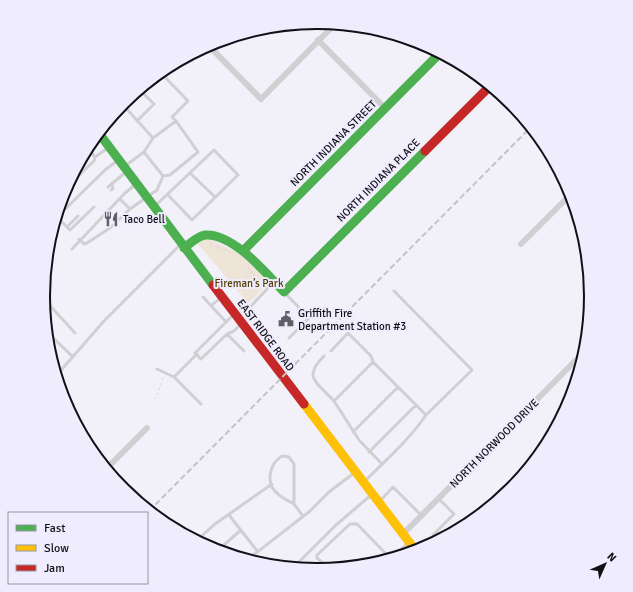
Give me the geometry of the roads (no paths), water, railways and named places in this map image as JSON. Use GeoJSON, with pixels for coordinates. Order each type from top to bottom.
{"type":"FeatureCollection","features":[{"type":"Feature","properties":{"kind":"street"},"geometry":{"type":"LineString","coordinates":[[213,50],[261,98],[329,30]]}},
{"type":"Feature","properties":{"kind":"street"},"geometry":{"type":"LineString","coordinates":[[318,40],[385,108]]}},
{"type":"Feature","properties":{"kind":"street","name":"NORTH INDIANA STREET"},"geometry":{"type":"LineString","coordinates":[[243,251],[436,57]]}},
{"type":"Feature","properties":{"kind":"street","name":"NORTH INDIANA PLACE"},"geometry":{"type":"LineString","coordinates":[[284,292],[486,90]]}},
{"type":"Feature","properties":{"kind":"street","name":"EAST RIDGE ROAD"},"geometry":{"type":"LineString","coordinates":[[102,137],[234,314],[412,546]]}},
{"type":"Feature","properties":{"kind":"street"},"geometry":{"type":"LineString","coordinates":[[521,244],[565,200]]}},
{"type":"Feature","properties":{"kind":"street"},"geometry":{"type":"LineString","coordinates":[[183,246],[199,237],[211,235],[243,251],[284,292]]}},
{"type":"Feature","properties":{"kind":"street","name":"NORTH NORWOOD DRIVE"},"geometry":{"type":"LineString","coordinates":[[406,538],[422,516],[438,498],[575,361]]}},
{"type":"Feature","properties":{"kind":"street"},"geometry":{"type":"LineString","coordinates":[[110,465],[147,428]]}},
{"type":"Feature","properties":{"kind":"lane"},"geometry":{"type":"LineString","coordinates":[[163,176],[170,175],[198,152],[172,117],[188,101],[164,77]]}},
{"type":"Feature","properties":{"kind":"lane"},"geometry":{"type":"LineString","coordinates":[[137,121],[154,104],[143,93]]}},
{"type":"Feature","properties":{"kind":"lane"},"geometry":{"type":"LineString","coordinates":[[127,108],[153,138]]}},
{"type":"Feature","properties":{"kind":"lane"},"geometry":{"type":"LineString","coordinates":[[64,210],[105,170],[123,166],[144,152],[153,138],[176,121]]}},
{"type":"Feature","properties":{"kind":"lane"},"geometry":{"type":"LineString","coordinates":[[78,177],[94,161],[95,157],[109,147]]}},
{"type":"Feature","properties":{"kind":"lane"},"geometry":{"type":"LineString","coordinates":[[154,207],[214,150],[238,174],[192,220],[168,195]]}},
{"type":"Feature","properties":{"kind":"lane"},"geometry":{"type":"LineString","coordinates":[[91,152],[95,157]]}},
{"type":"Feature","properties":{"kind":"lane"},"geometry":{"type":"LineString","coordinates":[[144,152],[163,176]]}},
{"type":"Feature","properties":{"kind":"lane"},"geometry":{"type":"LineString","coordinates":[[108,187],[123,166]]}},
{"type":"Feature","properties":{"kind":"lane"},"geometry":{"type":"LineString","coordinates":[[190,173],[214,197]]}},
{"type":"Feature","properties":{"kind":"lane"},"geometry":{"type":"LineString","coordinates":[[79,239],[84,244],[87,243],[112,227],[130,209],[157,190],[163,176]]}},
{"type":"Feature","properties":{"kind":"lane"},"geometry":{"type":"LineString","coordinates":[[111,190],[113,188],[112,183]]}},
{"type":"Feature","properties":{"kind":"lane"},"geometry":{"type":"LineString","coordinates":[[72,249],[79,239],[137,184]]}},
{"type":"Feature","properties":{"kind":"lane"},"geometry":{"type":"LineString","coordinates":[[120,199],[130,209]]}},
{"type":"Feature","properties":{"kind":"lane"},"geometry":{"type":"LineString","coordinates":[[61,222],[70,230],[94,207]]}},
{"type":"Feature","properties":{"kind":"lane"},"geometry":{"type":"LineString","coordinates":[[67,227],[78,216]]}},
{"type":"Feature","properties":{"kind":"lane"},"geometry":{"type":"LineString","coordinates":[[61,371],[104,321],[183,246]]}},
{"type":"Feature","properties":{"kind":"lane"},"geometry":{"type":"LineString","coordinates":[[251,306],[267,290],[271,279]]}},
{"type":"Feature","properties":{"kind":"lane"},"geometry":{"type":"LineString","coordinates":[[363,482],[414,432],[426,415],[472,370],[394,291]]}},
{"type":"Feature","properties":{"kind":"lane"},"geometry":{"type":"LineString","coordinates":[[284,292],[309,318],[289,338]]}},
{"type":"Feature","properties":{"kind":"lane"},"geometry":{"type":"LineString","coordinates":[[211,306],[222,297]]}},
{"type":"Feature","properties":{"kind":"lane"},"geometry":{"type":"LineString","coordinates":[[203,298],[226,322]]}},
{"type":"Feature","properties":{"kind":"lane"},"geometry":{"type":"LineString","coordinates":[[50,306],[75,333]]}},
{"type":"Feature","properties":{"kind":"lane"},"geometry":{"type":"LineString","coordinates":[[174,377],[197,354],[195,353],[234,314]]}},
{"type":"Feature","properties":{"kind":"lane"},"geometry":{"type":"LineString","coordinates":[[197,354],[202,359],[227,334],[234,331],[242,323]]}},
{"type":"Feature","properties":{"kind":"lane"},"geometry":{"type":"LineString","coordinates":[[227,334],[244,350]]}},
{"type":"Feature","properties":{"kind":"lane"},"geometry":{"type":"LineString","coordinates":[[331,351],[348,334],[372,356],[374,362],[426,415]]}},
{"type":"Feature","properties":{"kind":"lane"},"geometry":{"type":"LineString","coordinates":[[53,337],[73,357]]}},
{"type":"Feature","properties":{"kind":"lane"},"geometry":{"type":"LineString","coordinates":[[324,356],[313,366],[312,374],[314,380],[334,401],[353,432],[369,452],[382,464]]}},
{"type":"Feature","properties":{"kind":"lane"},"geometry":{"type":"LineString","coordinates":[[334,401],[374,362]]}},
{"type":"Feature","properties":{"kind":"lane"},"geometry":{"type":"LineString","coordinates":[[157,369],[174,377],[201,404]]}},
{"type":"Feature","properties":{"kind":"lane"},"geometry":{"type":"LineString","coordinates":[[353,432],[398,387]]}},
{"type":"Feature","properties":{"kind":"lane"},"geometry":{"type":"LineString","coordinates":[[369,452],[416,405]]}},
{"type":"Feature","properties":{"kind":"lane"},"geometry":{"type":"LineString","coordinates":[[294,504],[294,464],[289,457],[282,456],[275,461],[270,473],[272,484],[277,494],[294,504],[303,516]]}},
{"type":"Feature","properties":{"kind":"lane"},"geometry":{"type":"LineString","coordinates":[[253,555],[355,472]]}},
{"type":"Feature","properties":{"kind":"lane"},"geometry":{"type":"LineString","coordinates":[[201,537],[229,514],[272,484]]}},
{"type":"Feature","properties":{"kind":"lane"},"geometry":{"type":"LineString","coordinates":[[378,502],[393,487],[422,516]]}},
{"type":"Feature","properties":{"kind":"lane"},"geometry":{"type":"LineString","coordinates":[[299,562],[336,525],[372,494]]}},
{"type":"Feature","properties":{"kind":"lane"},"geometry":{"type":"LineString","coordinates":[[434,536],[454,514],[438,498]]}},
{"type":"Feature","properties":{"kind":"lane"},"geometry":{"type":"LineString","coordinates":[[229,514],[258,552]]}},
{"type":"Feature","properties":{"kind":"lane"},"geometry":{"type":"LineString","coordinates":[[323,563],[317,558],[318,555],[350,524],[353,523],[357,524],[386,554]]}},
{"type":"Feature","properties":{"kind":"lane"},"geometry":{"type":"LineString","coordinates":[[223,546],[241,530]]}},
{"type":"Feature","properties":{"kind":"lane"},"geometry":{"type":"LineString","coordinates":[[396,551],[406,538]]}},
{"type":"Feature","properties":{"kind":"railway"},"geometry":{"type":"LineString","coordinates":[[153,507],[527,131]]}},
{"type":"Feature","properties":{"kind":"place","name":"Taco Bell"},"geometry":{"type":"Point","coordinates":[111,219]}},
{"type":"Feature","properties":{"kind":"place","name":"Griffith Fire Department Station #3"},"geometry":{"type":"Point","coordinates":[286,319]}},
{"type":"Feature","properties":{"kind":"park label","name":"Fireman’s Park"},"geometry":{"type":"Point","coordinates":[249,283]}}]}
